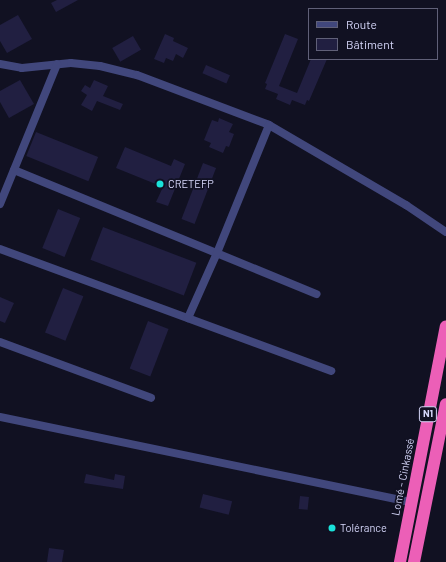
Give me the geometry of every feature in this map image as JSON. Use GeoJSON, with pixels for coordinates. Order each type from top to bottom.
{"type":"FeatureCollection","features":[{"type":"Feature","properties":{"kind":"highway","name":"Lomé - Cinkassé"},"geometry":{"type":"LineString","coordinates":[[400,562],[410,502],[446,326]]}},
{"type":"Feature","properties":{"kind":"highway","name":"N1"},"geometry":{"type":"LineString","coordinates":[[414,562],[446,404]]}},
{"type":"Feature","properties":{"kind":"street"},"geometry":{"type":"LineString","coordinates":[[0,64],[22,68],[71,63],[100,66],[137,75],[269,125],[406,205],[446,232]]}},
{"type":"Feature","properties":{"kind":"street"},"geometry":{"type":"LineString","coordinates":[[0,204],[57,64]]}},
{"type":"Feature","properties":{"kind":"street"},"geometry":{"type":"LineString","coordinates":[[188,318],[217,253],[269,125]]}},
{"type":"Feature","properties":{"kind":"street"},"geometry":{"type":"LineString","coordinates":[[14,170],[317,294]]}},
{"type":"Feature","properties":{"kind":"street"},"geometry":{"type":"LineString","coordinates":[[0,249],[331,371]]}},
{"type":"Feature","properties":{"kind":"street"},"geometry":{"type":"LineString","coordinates":[[0,342],[151,398]]}},
{"type":"Feature","properties":{"kind":"street"},"geometry":{"type":"LineString","coordinates":[[0,417],[410,502]]}},
{"type":"Feature","properties":{"kind":"building"},"geometry":{"type":"Polygon","coordinates":[[[57,0],[78,0],[56,12],[51,3],[57,0]]]}},
{"type":"Feature","properties":{"kind":"building"},"geometry":{"type":"Polygon","coordinates":[[[18,15],[32,39],[7,53],[0,41],[0,25],[18,15]]]}},
{"type":"Feature","properties":{"kind":"building"},"geometry":{"type":"Polygon","coordinates":[[[165,34],[174,38],[173,41],[188,48],[183,58],[176,54],[173,61],[166,58],[164,63],[154,59],[165,34]]]}},
{"type":"Feature","properties":{"kind":"building"},"geometry":{"type":"Polygon","coordinates":[[[285,34],[298,39],[279,86],[297,93],[311,60],[327,60],[309,101],[307,100],[305,105],[292,100],[290,105],[276,99],[278,94],[265,89],[267,84],[265,83],[285,34]]]}},
{"type":"Feature","properties":{"kind":"building"},"geometry":{"type":"Polygon","coordinates":[[[133,36],[141,50],[120,62],[112,48],[133,36]]]}},
{"type":"Feature","properties":{"kind":"building"},"geometry":{"type":"Polygon","coordinates":[[[206,65],[230,75],[226,83],[202,73],[206,65]]]}},
{"type":"Feature","properties":{"kind":"building"},"geometry":{"type":"Polygon","coordinates":[[[20,80],[34,104],[9,118],[0,102],[0,91],[20,80]]]}},
{"type":"Feature","properties":{"kind":"building"},"geometry":{"type":"Polygon","coordinates":[[[94,80],[108,86],[103,96],[123,104],[120,110],[97,101],[92,111],[81,105],[87,95],[81,91],[85,85],[90,88],[94,80]]]}},
{"type":"Feature","properties":{"kind":"building"},"geometry":{"type":"Polygon","coordinates":[[[219,118],[233,124],[229,132],[234,134],[229,147],[226,146],[223,153],[209,147],[211,143],[204,140],[212,120],[218,122],[219,118]]]}},
{"type":"Feature","properties":{"kind":"building"},"geometry":{"type":"Polygon","coordinates":[[[36,132],[98,157],[88,181],[26,156],[36,132]]]}},
{"type":"Feature","properties":{"kind":"building"},"geometry":{"type":"Polygon","coordinates":[[[125,147],[171,166],[174,159],[185,164],[168,206],[156,202],[163,187],[116,168],[125,147]]]}},
{"type":"Feature","properties":{"kind":"building"},"geometry":{"type":"Polygon","coordinates":[[[203,163],[216,168],[195,224],[181,219],[203,163]]]}},
{"type":"Feature","properties":{"kind":"building"},"geometry":{"type":"Polygon","coordinates":[[[58,209],[80,218],[65,257],[42,248],[58,209]]]}},
{"type":"Feature","properties":{"kind":"building"},"geometry":{"type":"Polygon","coordinates":[[[103,227],[196,263],[184,296],[90,260],[103,227]]]}},
{"type":"Feature","properties":{"kind":"building"},"geometry":{"type":"Polygon","coordinates":[[[63,288],[83,296],[65,341],[45,333],[63,288]]]}},
{"type":"Feature","properties":{"kind":"building"},"geometry":{"type":"Polygon","coordinates":[[[0,297],[14,303],[5,323],[0,321],[0,297]]]}},
{"type":"Feature","properties":{"kind":"building"},"geometry":{"type":"Polygon","coordinates":[[[148,321],[169,329],[150,376],[130,369],[148,321]]]}},
{"type":"Feature","properties":{"kind":"building"},"geometry":{"type":"Polygon","coordinates":[[[86,474],[114,480],[115,474],[125,476],[123,489],[84,483],[86,474]]]}},
{"type":"Feature","properties":{"kind":"building"},"geometry":{"type":"Polygon","coordinates":[[[203,494],[232,501],[229,515],[200,508],[203,494]]]}},
{"type":"Feature","properties":{"kind":"building"},"geometry":{"type":"Polygon","coordinates":[[[300,496],[309,497],[308,510],[299,509],[300,496]]]}},
{"type":"Feature","properties":{"kind":"building"},"geometry":{"type":"Polygon","coordinates":[[[49,548],[64,550],[62,562],[47,562],[49,548]]]}},
{"type":"Feature","properties":{"kind":"place","name":"CRETEFP"},"geometry":{"type":"Point","coordinates":[160,184]}},
{"type":"Feature","properties":{"kind":"place","name":"Tolérance"},"geometry":{"type":"Point","coordinates":[332,528]}}]}
